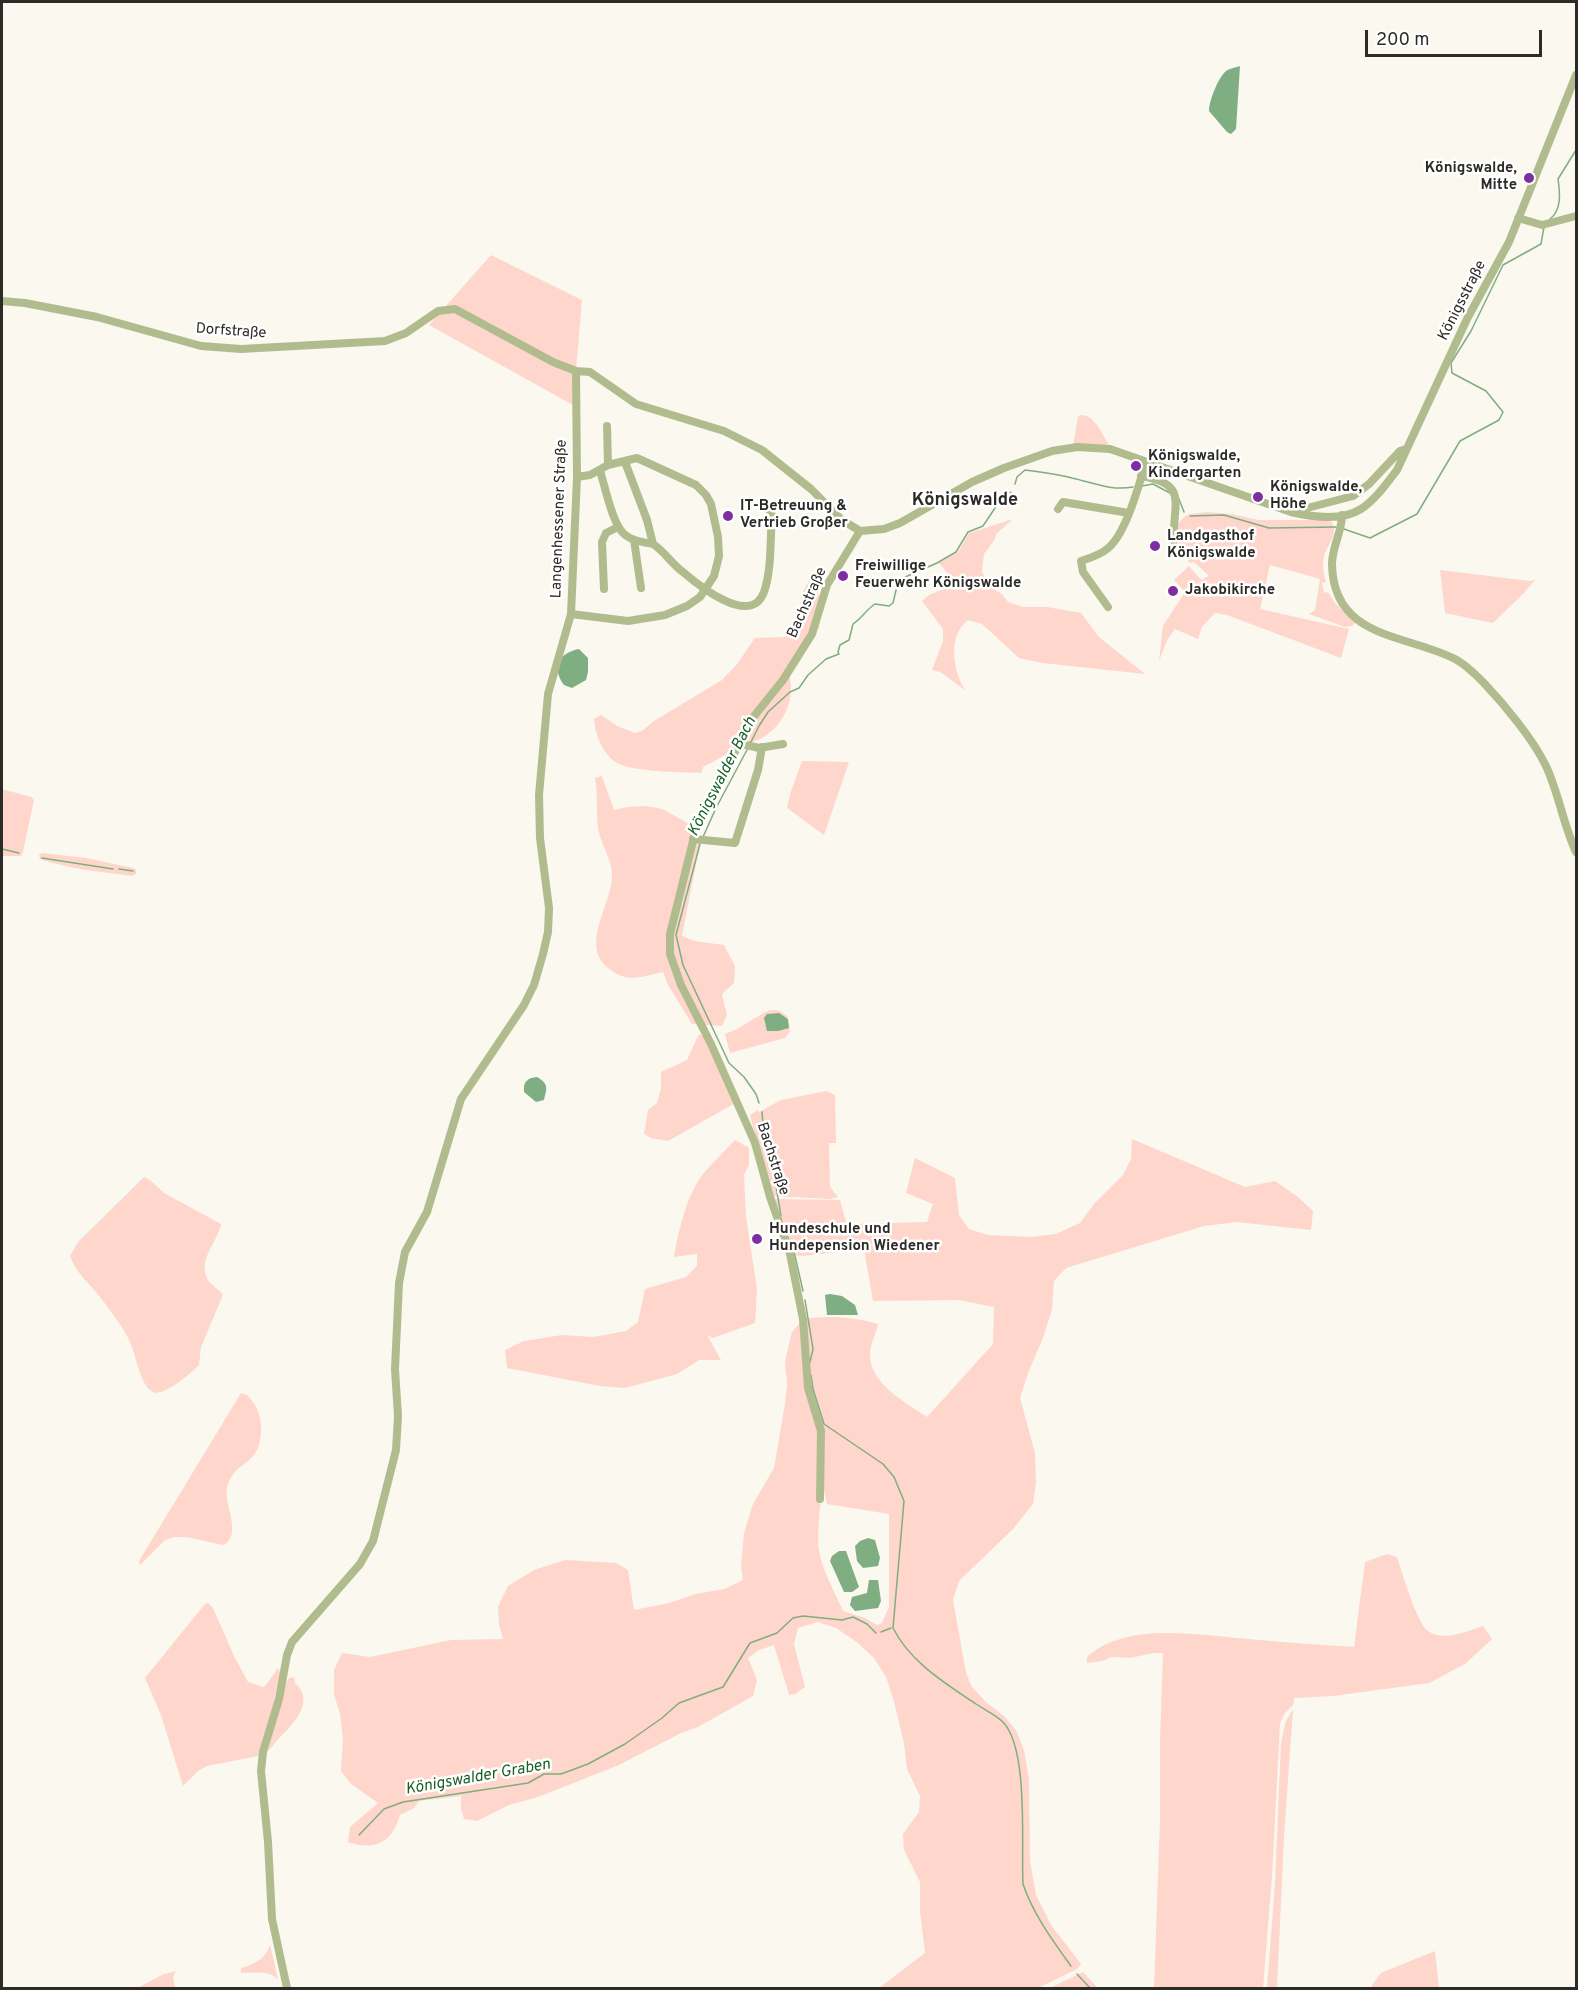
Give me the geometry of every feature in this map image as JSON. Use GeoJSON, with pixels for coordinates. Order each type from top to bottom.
{"type":"FeatureCollection","features":[{"type":"Feature","properties":{"kind":"street","name":"Königsstraße"},"geometry":{"type":"LineString","coordinates":[[1342,520],[1372,500],[1396,470],[1467,319],[1509,242],[1576,75]]}},
{"type":"Feature","properties":{"kind":"street"},"geometry":{"type":"LineString","coordinates":[[1518,218],[1545,225],[1576,216]]}},
{"type":"Feature","properties":{"kind":"street","name":"Dorfstraße"},"geometry":{"type":"LineString","coordinates":[[2,301],[25,303],[97,317],[201,345],[240,349],[385,341],[406,333],[438,311],[454,309],[511,341],[576,371]]}},
{"type":"Feature","properties":{"kind":"street"},"geometry":{"type":"LineString","coordinates":[[576,371],[590,372],[636,404],[724,431],[762,450],[811,489],[842,520],[860,531],[884,529],[988,475],[1052,451],[1077,447],[1104,447],[1291,512],[1342,520],[1332,563],[1335,586],[1342,604],[1358,621],[1370,629],[1456,659],[1483,682],[1526,734],[1546,766],[1576,852]]}},
{"type":"Feature","properties":{"kind":"street","name":"Langenhessener Straße"},"geometry":{"type":"LineString","coordinates":[[287,1989],[272,1919],[268,1842],[260,1782],[261,1762],[279,1699],[287,1655],[292,1642],[360,1564],[376,1532],[393,1466],[398,1434],[395,1369],[399,1283],[405,1252],[427,1212],[461,1099],[524,1005],[540,970],[548,932],[549,908],[540,838],[539,802],[547,703],[555,666],[571,614],[577,477],[576,371]]}},
{"type":"Feature","properties":{"kind":"street"},"geometry":{"type":"LineString","coordinates":[[607,426],[608,465]]}},
{"type":"Feature","properties":{"kind":"street"},"geometry":{"type":"LineString","coordinates":[[1291,512],[1353,496],[1400,451],[1406,449]]}},
{"type":"Feature","properties":{"kind":"street"},"geometry":{"type":"LineString","coordinates":[[571,614],[613,620],[648,619],[665,615],[687,606],[705,590],[714,576],[719,556],[714,514],[706,495],[696,485],[637,458],[608,465],[590,475],[577,477]]}},
{"type":"Feature","properties":{"kind":"street"},"geometry":{"type":"LineString","coordinates":[[625,462],[649,526],[653,544]]}},
{"type":"Feature","properties":{"kind":"street"},"geometry":{"type":"LineString","coordinates":[[1108,607],[1083,572],[1081,561],[1111,546],[1129,513],[1146,462]]}},
{"type":"Feature","properties":{"kind":"street"},"geometry":{"type":"LineString","coordinates":[[600,471],[618,527],[623,534],[661,549],[681,571],[705,590],[738,606],[754,603],[762,596],[768,569],[772,515],[768,509]]}},
{"type":"Feature","properties":{"kind":"street"},"geometry":{"type":"LineString","coordinates":[[1142,476],[1161,479],[1171,486],[1174,497],[1174,541]]}},
{"type":"Feature","properties":{"kind":"street"},"geometry":{"type":"LineString","coordinates":[[1058,509],[1063,502],[1129,513]]}},
{"type":"Feature","properties":{"kind":"street"},"geometry":{"type":"LineString","coordinates":[[604,589],[602,542],[606,533],[618,527]]}},
{"type":"Feature","properties":{"kind":"street","name":"Bachstraße"},"geometry":{"type":"LineString","coordinates":[[820,1499],[821,1431],[808,1388],[802,1318],[790,1254],[770,1197],[755,1143],[711,1044],[681,985],[670,954],[670,934],[698,840],[696,829],[750,720],[783,680],[812,633],[821,598],[827,585],[860,531]]}},
{"type":"Feature","properties":{"kind":"street"},"geometry":{"type":"LineString","coordinates":[[634,540],[641,588]]}},
{"type":"Feature","properties":{"kind":"street"},"geometry":{"type":"LineString","coordinates":[[738,743],[762,747],[783,744]]}},
{"type":"Feature","properties":{"kind":"street"},"geometry":{"type":"LineString","coordinates":[[698,840],[735,843],[758,770],[762,747]]}},
{"type":"Feature","properties":{"kind":"shaded area"},"geometry":{"type":"Polygon","coordinates":[[[1240,66],[1236,129],[1231,134],[1209,111],[1209,107],[1214,90],[1223,74],[1227,70],[1240,66]]]}},
{"type":"Feature","properties":{"kind":"shaded area"},"geometry":{"type":"Polygon","coordinates":[[[491,255],[582,300],[573,405],[429,325],[491,255]]]}},
{"type":"Feature","properties":{"kind":"shaded area"},"geometry":{"type":"Polygon","coordinates":[[[1081,415],[1094,421],[1108,443],[1107,446],[1073,445],[1078,417],[1081,415]]]}},
{"type":"Feature","properties":{"kind":"shaded area"},"geometry":{"type":"Polygon","coordinates":[[[1207,512],[1259,520],[1330,520],[1334,534],[1323,560],[1326,582],[1322,583],[1324,593],[1328,592],[1335,603],[1355,623],[1345,627],[1309,614],[1315,610],[1320,579],[1270,565],[1260,609],[1349,629],[1341,658],[1227,615],[1215,613],[1202,627],[1198,639],[1175,629],[1167,640],[1159,661],[1163,626],[1185,592],[1174,580],[1189,566],[1201,580],[1209,576],[1194,562],[1190,563],[1180,547],[1176,529],[1185,516],[1207,512]]]}},
{"type":"Feature","properties":{"kind":"shaded area"},"geometry":{"type":"Polygon","coordinates":[[[1013,519],[996,534],[984,554],[982,571],[988,586],[1002,594],[1008,602],[1022,607],[1047,607],[1081,613],[1099,637],[1145,674],[1043,663],[1019,658],[982,624],[968,620],[957,635],[954,654],[957,673],[965,690],[940,672],[932,670],[943,641],[943,629],[922,601],[929,595],[956,584],[939,563],[958,552],[969,533],[1013,519]]]}},
{"type":"Feature","properties":{"kind":"shaded area"},"geometry":{"type":"Polygon","coordinates":[[[1440,570],[1535,580],[1493,623],[1445,613],[1440,570]]]}},
{"type":"Feature","properties":{"kind":"shaded area"},"geometry":{"type":"Polygon","coordinates":[[[809,581],[816,588],[820,597],[819,628],[804,645],[789,674],[791,693],[789,702],[782,719],[770,733],[703,767],[701,773],[634,768],[617,763],[608,755],[598,737],[594,719],[601,715],[617,726],[635,733],[642,731],[654,721],[722,680],[737,664],[755,638],[785,637],[800,609],[802,593],[809,581]]]}},
{"type":"Feature","properties":{"kind":"shaded area"},"geometry":{"type":"Polygon","coordinates":[[[579,649],[588,658],[588,672],[586,680],[572,688],[564,685],[558,667],[562,657],[579,649]]]}},
{"type":"Feature","properties":{"kind":"shaded area"},"geometry":{"type":"Polygon","coordinates":[[[802,761],[849,762],[824,835],[787,808],[802,761]]]}},
{"type":"Feature","properties":{"kind":"shaded area"},"geometry":{"type":"Polygon","coordinates":[[[602,776],[614,810],[646,806],[662,809],[693,826],[700,843],[682,936],[694,941],[724,945],[735,966],[734,983],[722,994],[727,1015],[722,1026],[692,1024],[668,985],[663,972],[634,978],[621,976],[607,967],[599,958],[596,947],[597,935],[612,876],[598,828],[595,778],[602,776]]]}},
{"type":"Feature","properties":{"kind":"shaded area"},"geometry":{"type":"Polygon","coordinates":[[[2,789],[31,797],[34,800],[21,856],[2,856],[2,789]]]}},
{"type":"Feature","properties":{"kind":"shaded area"},"geometry":{"type":"Polygon","coordinates":[[[42,853],[86,858],[133,868],[136,874],[132,876],[62,865],[40,859],[39,855],[42,853]]]}},
{"type":"Feature","properties":{"kind":"shaded area"},"geometry":{"type":"Polygon","coordinates":[[[770,1010],[778,1010],[787,1016],[790,1031],[785,1038],[730,1053],[725,1034],[770,1010]]]}},
{"type":"Feature","properties":{"kind":"shaded area"},"geometry":{"type":"Polygon","coordinates":[[[779,1013],[788,1019],[789,1028],[767,1031],[764,1018],[767,1014],[779,1013]]]}},
{"type":"Feature","properties":{"kind":"shaded area"},"geometry":{"type":"Polygon","coordinates":[[[699,1034],[708,1038],[737,1102],[668,1141],[651,1138],[644,1134],[648,1110],[657,1103],[661,1088],[661,1072],[687,1060],[699,1034]]]}},
{"type":"Feature","properties":{"kind":"shaded area"},"geometry":{"type":"Polygon","coordinates":[[[537,1077],[544,1082],[546,1089],[544,1100],[536,1102],[524,1092],[524,1086],[526,1081],[537,1077]]]}},
{"type":"Feature","properties":{"kind":"shaded area"},"geometry":{"type":"Polygon","coordinates":[[[826,1091],[835,1095],[836,1143],[829,1143],[830,1187],[838,1197],[830,1199],[771,1196],[750,1115],[781,1100],[826,1091]]]}},
{"type":"Feature","properties":{"kind":"shaded area"},"geometry":{"type":"Polygon","coordinates":[[[1132,1139],[1245,1187],[1275,1181],[1313,1211],[1311,1230],[1237,1222],[1204,1226],[1066,1268],[1054,1281],[1052,1309],[1020,1398],[1035,1453],[1036,1482],[1033,1504],[1013,1529],[959,1581],[953,1600],[966,1673],[972,1687],[1016,1730],[1024,1750],[1029,1779],[1030,1861],[1036,1895],[1051,1925],[1081,1964],[1077,1969],[1038,1988],[879,1988],[925,1953],[920,1911],[920,1882],[904,1850],[903,1834],[919,1812],[920,1796],[907,1769],[904,1743],[886,1677],[874,1658],[858,1643],[836,1628],[818,1622],[798,1628],[794,1644],[805,1687],[795,1694],[789,1695],[774,1645],[759,1650],[748,1658],[757,1680],[753,1696],[698,1727],[681,1733],[619,1765],[538,1797],[509,1805],[477,1821],[464,1819],[461,1796],[419,1801],[414,1808],[400,1815],[397,1825],[381,1842],[366,1846],[348,1842],[350,1827],[378,1803],[351,1784],[341,1771],[343,1739],[340,1714],[334,1694],[334,1670],[342,1653],[370,1657],[451,1640],[503,1639],[498,1607],[508,1586],[534,1570],[565,1560],[616,1563],[628,1570],[634,1610],[724,1589],[743,1580],[741,1567],[744,1533],[753,1504],[774,1468],[787,1385],[785,1361],[792,1332],[803,1319],[841,1317],[878,1324],[870,1352],[875,1373],[890,1391],[927,1417],[993,1344],[994,1307],[959,1300],[873,1301],[864,1249],[803,1256],[793,1255],[773,1199],[840,1200],[846,1222],[853,1224],[927,1222],[933,1204],[906,1193],[915,1158],[955,1178],[959,1215],[969,1229],[988,1235],[1031,1237],[1056,1234],[1080,1223],[1094,1204],[1123,1175],[1131,1159],[1132,1139]],[[823,1485],[818,1544],[829,1581],[843,1611],[865,1618],[877,1625],[882,1623],[889,1607],[889,1514],[827,1504],[823,1485]]]}},
{"type":"Feature","properties":{"kind":"shaded area"},"geometry":{"type":"Polygon","coordinates":[[[735,1140],[749,1148],[749,1165],[744,1175],[746,1217],[757,1289],[755,1323],[713,1338],[707,1335],[721,1360],[699,1360],[677,1374],[625,1388],[600,1386],[507,1368],[505,1350],[524,1341],[562,1335],[593,1337],[626,1331],[638,1322],[645,1289],[686,1277],[697,1266],[697,1254],[674,1257],[684,1214],[703,1174],[735,1140]]]}},
{"type":"Feature","properties":{"kind":"shaded area"},"geometry":{"type":"Polygon","coordinates":[[[144,1177],[164,1193],[221,1224],[207,1257],[205,1271],[208,1281],[223,1295],[201,1347],[199,1365],[177,1383],[158,1393],[149,1389],[145,1383],[124,1331],[100,1297],[79,1273],[70,1256],[78,1242],[144,1177]]]}},
{"type":"Feature","properties":{"kind":"shaded area"},"geometry":{"type":"Polygon","coordinates":[[[825,1295],[842,1296],[855,1305],[858,1315],[827,1315],[825,1295]]]}},
{"type":"Feature","properties":{"kind":"shaded area"},"geometry":{"type":"Polygon","coordinates":[[[241,1393],[247,1395],[260,1417],[260,1440],[252,1457],[230,1479],[227,1496],[232,1534],[229,1540],[223,1545],[187,1537],[174,1537],[165,1540],[140,1565],[139,1561],[241,1393]]]}},
{"type":"Feature","properties":{"kind":"shaded area"},"geometry":{"type":"Polygon","coordinates":[[[868,1538],[875,1540],[880,1558],[878,1566],[863,1568],[857,1561],[855,1546],[868,1538]]]}},
{"type":"Feature","properties":{"kind":"shaded area"},"geometry":{"type":"Polygon","coordinates":[[[839,1551],[846,1551],[859,1587],[852,1592],[844,1592],[830,1561],[832,1556],[839,1551]]]}},
{"type":"Feature","properties":{"kind":"shaded area"},"geometry":{"type":"Polygon","coordinates":[[[1387,1554],[1397,1557],[1419,1619],[1428,1631],[1448,1636],[1483,1626],[1492,1639],[1465,1664],[1429,1683],[1333,1696],[1294,1698],[1294,1704],[1285,1713],[1280,1723],[1272,1876],[1263,1988],[1154,1988],[1163,1653],[1130,1658],[1112,1657],[1087,1663],[1087,1657],[1103,1646],[1122,1638],[1164,1633],[1354,1647],[1365,1562],[1387,1554]]]}},
{"type":"Feature","properties":{"kind":"shaded area"},"geometry":{"type":"Polygon","coordinates":[[[869,1580],[878,1580],[881,1601],[878,1608],[855,1611],[850,1605],[852,1597],[867,1593],[869,1580]]]}},
{"type":"Feature","properties":{"kind":"shaded area"},"geometry":{"type":"Polygon","coordinates":[[[208,1603],[213,1608],[248,1682],[263,1687],[278,1668],[280,1672],[271,1716],[258,1756],[207,1766],[198,1771],[183,1786],[161,1715],[145,1678],[208,1603]]]}},
{"type":"Feature","properties":{"kind":"shaded area"},"geometry":{"type":"Polygon","coordinates":[[[294,1677],[303,1697],[301,1711],[292,1725],[268,1751],[286,1683],[289,1678],[294,1677]]]}},
{"type":"Feature","properties":{"kind":"shaded area"},"geometry":{"type":"Polygon","coordinates":[[[1293,1709],[1277,1988],[1267,1988],[1275,1883],[1281,1743],[1286,1721],[1293,1709]]]}},
{"type":"Feature","properties":{"kind":"shaded area"},"geometry":{"type":"Polygon","coordinates":[[[270,1944],[278,1980],[266,1973],[241,1973],[241,1968],[263,1957],[270,1944]]]}},
{"type":"Feature","properties":{"kind":"shaded area"},"geometry":{"type":"Polygon","coordinates":[[[1435,1951],[1439,1988],[1370,1988],[1381,1973],[1435,1951]]]}},
{"type":"Feature","properties":{"kind":"shaded area"},"geometry":{"type":"Polygon","coordinates":[[[176,1971],[173,1977],[175,1988],[137,1988],[164,1974],[176,1971]]]}},
{"type":"Feature","properties":{"kind":"shaded area"},"geometry":{"type":"Polygon","coordinates":[[[1083,1972],[1098,1988],[1050,1988],[1083,1972]]]}},
{"type":"Feature","properties":{"kind":"waterway","name":"Königswalder Bach"},"geometry":{"type":"LineString","coordinates":[[1550,219],[1557,211],[1560,195],[1558,179],[1576,150]]}},
{"type":"Feature","properties":{"kind":"waterway","name":"Königswalder Bach"},"geometry":{"type":"LineString","coordinates":[[1344,529],[1370,538],[1417,514],[1460,441],[1499,420],[1503,412],[1486,391],[1452,373],[1451,363],[1471,331],[1503,265],[1541,244],[1544,227]]}},
{"type":"Feature","properties":{"kind":"waterway","name":"Königswalder Bach"},"geometry":{"type":"LineString","coordinates":[[1015,484],[1017,477],[1025,470],[1061,475],[1110,487],[1133,487]]}},
{"type":"Feature","properties":{"kind":"waterway","name":"Königswalder Bach"},"geometry":{"type":"LineString","coordinates":[[1142,486],[1153,484],[1170,493]]}},
{"type":"Feature","properties":{"kind":"waterway","name":"Königswalder Bach"},"geometry":{"type":"LineString","coordinates":[[750,744],[768,712],[790,692],[799,688],[808,675],[826,659],[839,654],[840,645],[849,640],[853,624],[875,604],[889,606],[893,603],[897,586],[903,578],[956,552],[968,532],[983,526],[999,502],[1011,492]]}},
{"type":"Feature","properties":{"kind":"waterway","name":"Königswalder Bach"},"geometry":{"type":"LineString","coordinates":[[1179,499],[1184,512]]}},
{"type":"Feature","properties":{"kind":"waterway","name":"Königswalder Bach"},"geometry":{"type":"LineString","coordinates":[[1190,516],[1224,515],[1269,528],[1336,527]]}},
{"type":"Feature","properties":{"kind":"waterway","name":"Königswalder Bach"},"geometry":{"type":"LineString","coordinates":[[703,837],[748,748]]}},
{"type":"Feature","properties":{"kind":"waterway","name":"Königswalder Bach"},"geometry":{"type":"LineString","coordinates":[[700,844],[676,935],[683,965],[729,1063],[744,1077],[756,1094],[759,1103]]}},
{"type":"Feature","properties":{"kind":"waterway"},"geometry":{"type":"LineString","coordinates":[[2,849],[19,853]]}},
{"type":"Feature","properties":{"kind":"waterway"},"geometry":{"type":"LineString","coordinates":[[42,858],[113,869]]}},
{"type":"Feature","properties":{"kind":"waterway"},"geometry":{"type":"LineString","coordinates":[[119,869],[133,871]]}},
{"type":"Feature","properties":{"kind":"waterway","name":"Königswalder Bach"},"geometry":{"type":"LineString","coordinates":[[762,1112],[764,1140],[767,1142],[771,1156],[781,1216]]}},
{"type":"Feature","properties":{"kind":"waterway","name":"Königswalder Bach"},"geometry":{"type":"LineString","coordinates":[[787,1235],[795,1256],[803,1291]]}},
{"type":"Feature","properties":{"kind":"waterway","name":"Königswalder Bach"},"geometry":{"type":"LineString","coordinates":[[805,1300],[813,1349],[810,1362]]}},
{"type":"Feature","properties":{"kind":"waterway","name":"Königswalder Bach"},"geometry":{"type":"LineString","coordinates":[[811,1375],[824,1424],[883,1464],[894,1477],[904,1501],[893,1628],[909,1651],[929,1671],[1000,1719],[1011,1735],[1017,1753],[1022,1799],[1023,1884],[1038,1917],[1071,1966]]}},
{"type":"Feature","properties":{"kind":"waterway","name":"Königswalder Graben"},"geometry":{"type":"LineString","coordinates":[[359,1835],[384,1809],[403,1802],[528,1783],[544,1774],[561,1774],[588,1764],[625,1744],[679,1703],[723,1687],[750,1643],[777,1633],[793,1618],[803,1616],[842,1620],[853,1617],[867,1624],[876,1633]]}},
{"type":"Feature","properties":{"kind":"waterway","name":"Königswalder Graben"},"geometry":{"type":"LineString","coordinates":[[881,1632],[891,1628]]}},
{"type":"Feature","properties":{"kind":"waterway","name":"Königswalder Bach"},"geometry":{"type":"LineString","coordinates":[[1077,1974],[1090,1988]]}},
{"type":"Feature","properties":{"kind":"place","name":"Königswalde, Mitte"},"geometry":{"type":"Point","coordinates":[1529,178]}},
{"type":"Feature","properties":{"kind":"place","name":"Königswalde, Kindergarten"},"geometry":{"type":"Point","coordinates":[1136,466]}},
{"type":"Feature","properties":{"kind":"place","name":"Königswalde, Höhe"},"geometry":{"type":"Point","coordinates":[1258,497]}},
{"type":"Feature","properties":{"kind":"place","name":"IT-Betreuung & Vertrieb Großer"},"geometry":{"type":"Point","coordinates":[728,516]}},
{"type":"Feature","properties":{"kind":"place","name":"Landgasthof Königswalde"},"geometry":{"type":"Point","coordinates":[1155,546]}},
{"type":"Feature","properties":{"kind":"place","name":"Freiwillige Feuerwehr Königswalde"},"geometry":{"type":"Point","coordinates":[843,576]}},
{"type":"Feature","properties":{"kind":"place","name":"Jakobikirche"},"geometry":{"type":"Point","coordinates":[1173,591]}},
{"type":"Feature","properties":{"kind":"place","name":"Hundeschule und Hundepension Wiedener"},"geometry":{"type":"Point","coordinates":[757,1239]}},
{"type":"Feature","properties":{"kind":"district","name":"Königswalde"},"geometry":{"type":"Point","coordinates":[965,501]}}]}
